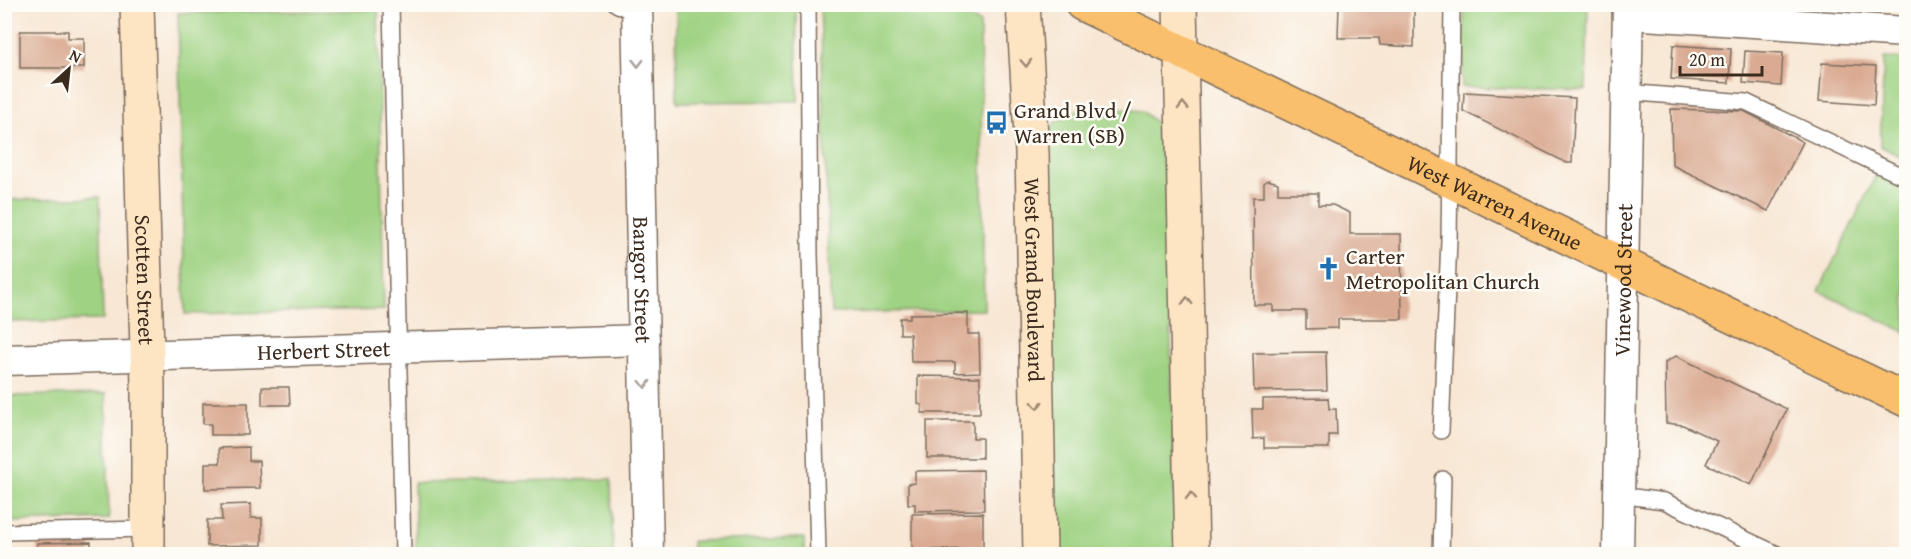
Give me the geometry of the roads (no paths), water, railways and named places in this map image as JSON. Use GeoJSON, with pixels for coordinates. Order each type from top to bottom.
{"type":"FeatureCollection","features":[{"type":"Feature","properties":{"kind":"main road","name":"Scotten Street"},"geometry":{"type":"LineString","coordinates":[[137,4],[147,357],[148,542]]}},
{"type":"Feature","properties":{"kind":"main road","name":"West Grand Boulevard"},"geometry":{"type":"LineString","coordinates":[[1023,4],[1032,152],[1040,555]]}},
{"type":"Feature","properties":{"kind":"main road","name":"West Warren Avenue"},"geometry":{"type":"LineString","coordinates":[[1082,4],[1906,400]]}},
{"type":"Feature","properties":{"kind":"main road"},"geometry":{"type":"LineString","coordinates":[[1180,4],[1192,555]]}},
{"type":"Feature","properties":{"kind":"street","name":"Bangor Street"},"geometry":{"type":"LineString","coordinates":[[630,8],[644,340],[648,555]]}},
{"type":"Feature","properties":{"kind":"street"},"geometry":{"type":"LineString","coordinates":[[1628,9],[1906,32]]}},
{"type":"Feature","properties":{"kind":"street","name":"Vinewood Street"},"geometry":{"type":"LineString","coordinates":[[1618,555],[1628,9]]}},
{"type":"Feature","properties":{"kind":"street","name":"Herbert Street"},"geometry":{"type":"LineString","coordinates":[[4,360],[644,340]]}},
{"type":"Feature","properties":{"kind":"lane"},"geometry":{"type":"LineString","coordinates":[[391,4],[403,555]]}},
{"type":"Feature","properties":{"kind":"lane"},"geometry":{"type":"LineString","coordinates":[[808,4],[810,254],[818,555]]}},
{"type":"Feature","properties":{"kind":"lane"},"geometry":{"type":"LineString","coordinates":[[1441,431],[1452,4]]}},
{"type":"Feature","properties":{"kind":"lane"},"geometry":{"type":"LineString","coordinates":[[1626,92],[1746,102],[1906,178]]}},
{"type":"Feature","properties":{"kind":"lane"},"geometry":{"type":"LineString","coordinates":[[1441,555],[1443,479]]}},
{"type":"Feature","properties":{"kind":"lane"},"geometry":{"type":"LineString","coordinates":[[1619,495],[1664,501],[1777,555]]}},
{"type":"Feature","properties":{"kind":"lane"},"geometry":{"type":"LineString","coordinates":[[4,532],[148,542]]}},
{"type":"Feature","properties":{"kind":"place","name":"Grand Blvd / Warren (SB)"},"geometry":{"type":"Point","coordinates":[996,123]}},
{"type":"Feature","properties":{"kind":"place","name":"Carter Metropolitan Church"},"geometry":{"type":"Point","coordinates":[1328,269]}}]}
